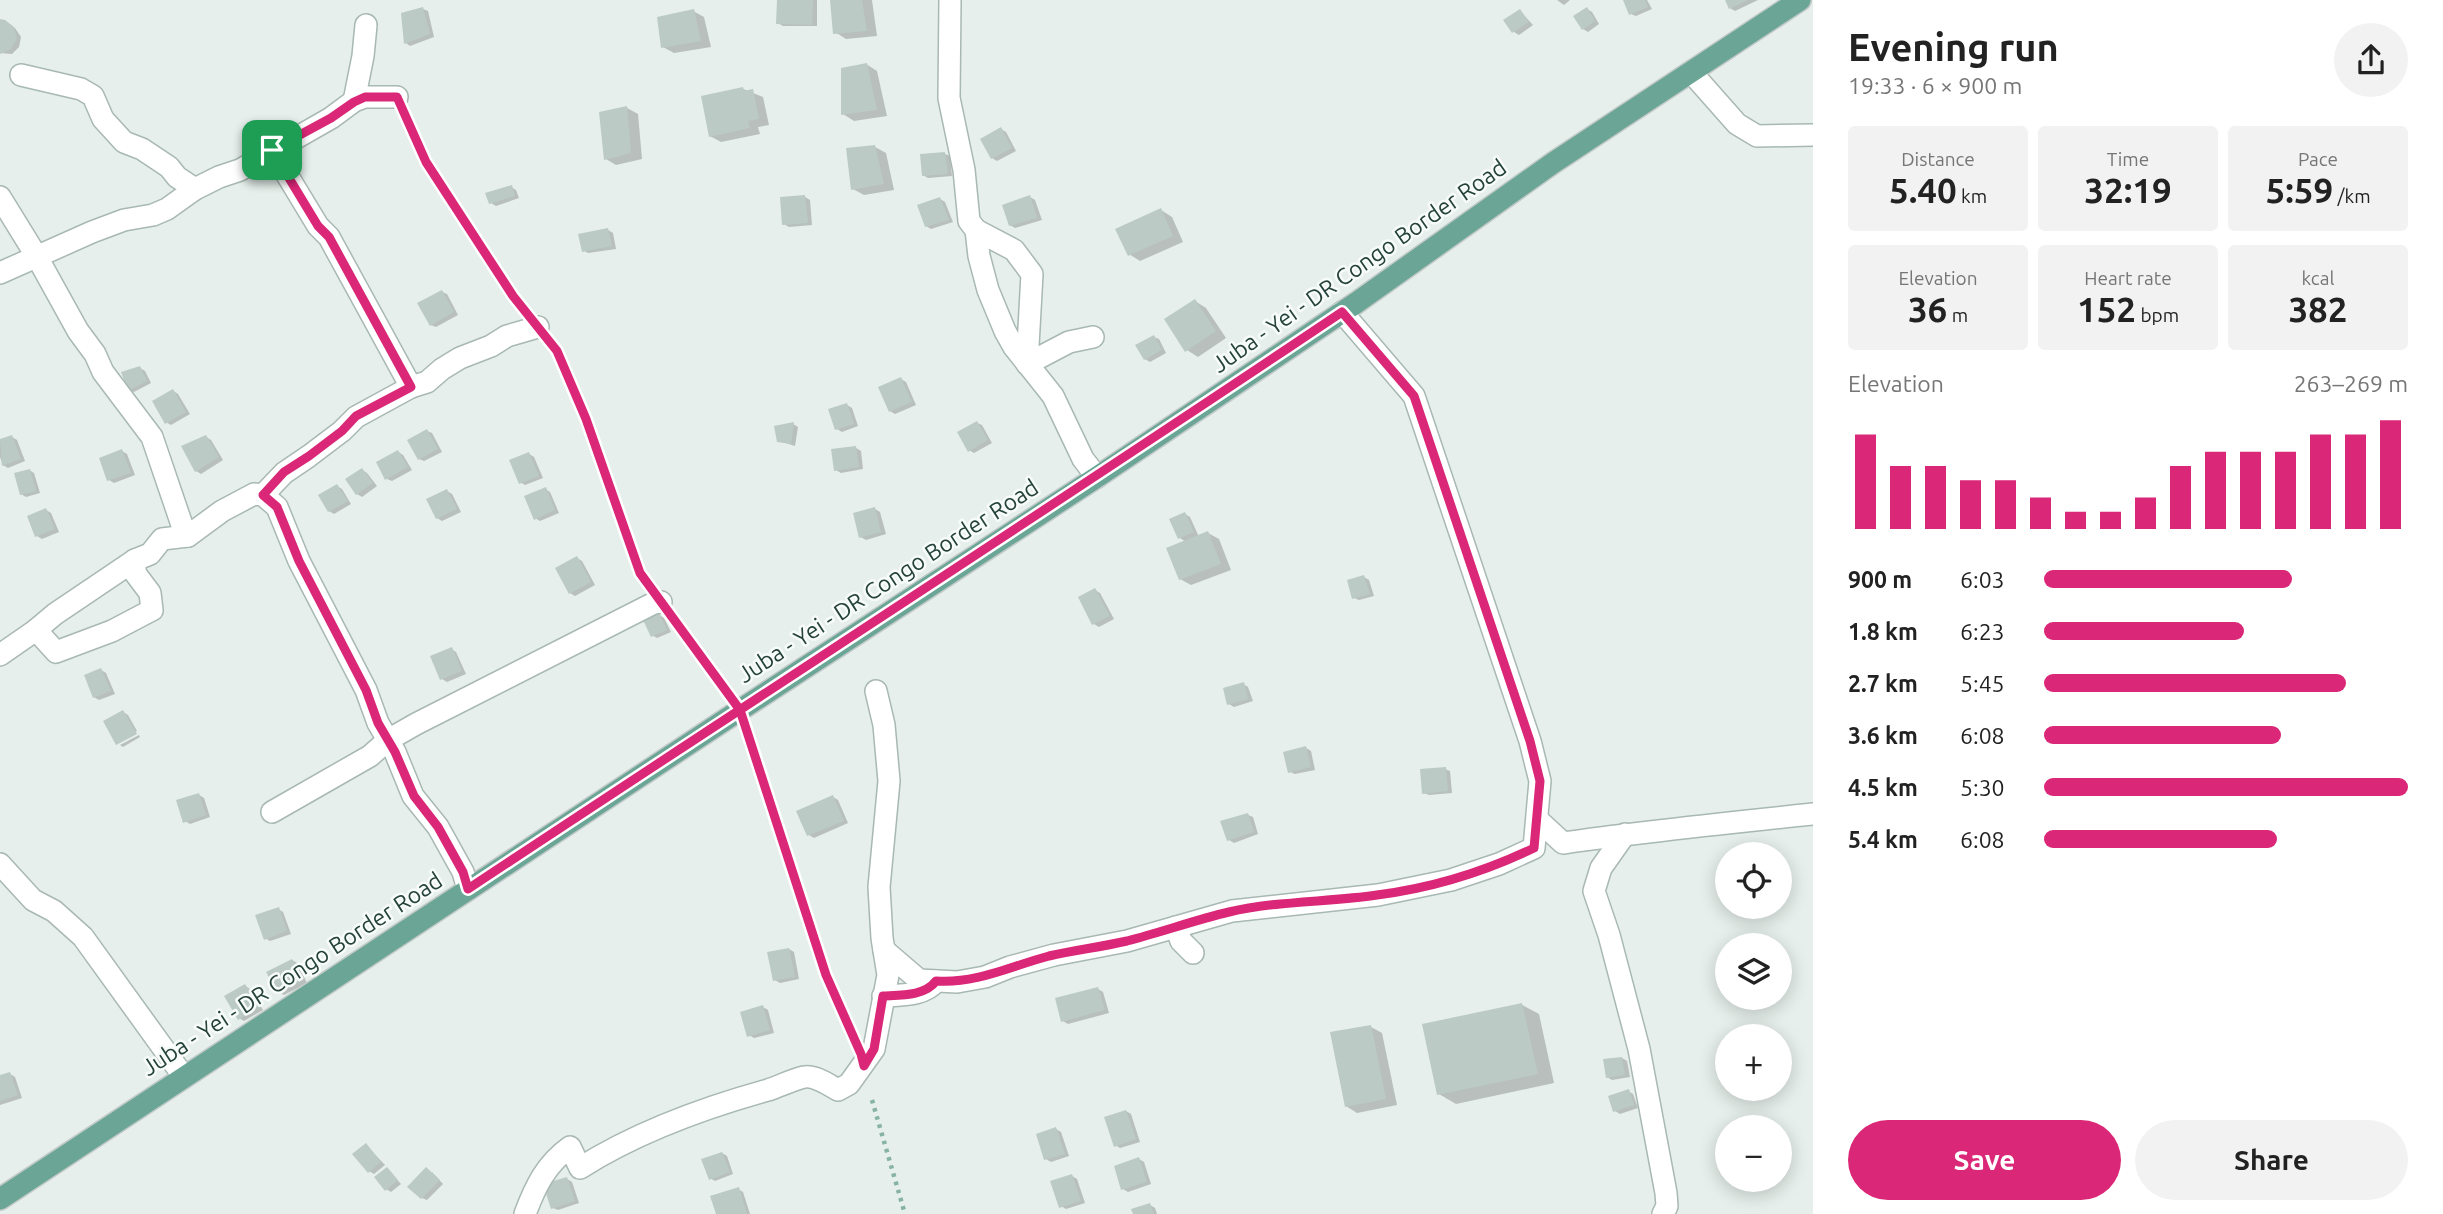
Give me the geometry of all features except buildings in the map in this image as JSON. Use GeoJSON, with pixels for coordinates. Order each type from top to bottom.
{"type":"FeatureCollection","features":[{"type":"Feature","properties":{"kind":"main road","name":"Juba - Yei - DR Congo Border Road"},"geometry":{"type":"LineString","coordinates":[[0,1199],[1097,477],[1342,312],[1553,163],[1800,0]]}},
{"type":"Feature","properties":{"kind":"street"},"geometry":{"type":"LineString","coordinates":[[950,0],[949,98],[964,170],[970,220],[976,230],[979,256],[988,290],[1005,331],[1054,396],[1083,459],[1097,477]]}},
{"type":"Feature","properties":{"kind":"street"},"geometry":{"type":"LineString","coordinates":[[354,102],[366,25]]}},
{"type":"Feature","properties":{"kind":"street"},"geometry":{"type":"LineString","coordinates":[[1691,72],[1737,124],[1757,136],[1813,135]]}},
{"type":"Feature","properties":{"kind":"street"},"geometry":{"type":"LineString","coordinates":[[22,75],[81,89],[93,96],[103,119],[124,142],[142,149],[195,189]]}},
{"type":"Feature","properties":{"kind":"street"},"geometry":{"type":"LineString","coordinates":[[0,273],[124,220],[153,215],[167,209],[195,189],[240,170],[365,97],[397,97]]}},
{"type":"Feature","properties":{"kind":"street"},"geometry":{"type":"LineString","coordinates":[[272,150],[318,226],[329,237],[411,387]]}},
{"type":"Feature","properties":{"kind":"street"},"geometry":{"type":"LineString","coordinates":[[0,197],[78,331],[95,354],[103,372],[152,437],[188,536]]}},
{"type":"Feature","properties":{"kind":"street"},"geometry":{"type":"LineString","coordinates":[[976,230],[1014,250],[1032,274],[1027,363]]}},
{"type":"Feature","properties":{"kind":"street"},"geometry":{"type":"LineString","coordinates":[[884,950],[919,980],[957,982],[985,977],[1054,955],[1128,941],[1232,911],[1378,895],[1451,880],[1499,864],[1534,848],[1540,781],[1530,741],[1414,396],[1342,312]]}},
{"type":"Feature","properties":{"kind":"street"},"geometry":{"type":"LineString","coordinates":[[263,495],[284,472],[342,431],[356,416],[411,387],[427,382],[460,358],[491,346],[507,336],[538,327]]}},
{"type":"Feature","properties":{"kind":"street"},"geometry":{"type":"LineString","coordinates":[[1027,363],[1069,342],[1093,337]]}},
{"type":"Feature","properties":{"kind":"street"},"geometry":{"type":"LineString","coordinates":[[0,654],[135,560],[150,554],[162,539],[188,536],[254,494],[263,495],[277,507],[299,561],[366,690],[378,723],[414,796],[438,827],[463,872],[468,889]]}},
{"type":"Feature","properties":{"kind":"street"},"geometry":{"type":"LineString","coordinates":[[36,630],[56,652],[113,631],[152,611],[150,593],[135,573],[135,560]]}},
{"type":"Feature","properties":{"kind":"street"},"geometry":{"type":"LineString","coordinates":[[272,812],[370,757],[388,740],[551,653],[661,602]]}},
{"type":"Feature","properties":{"kind":"street"},"geometry":{"type":"LineString","coordinates":[[525,1214],[534,1188],[553,1159],[570,1147],[580,1168],[638,1135],[729,1100],[806,1076],[821,1080],[838,1090],[849,1084],[864,1066],[874,1049],[888,975],[879,887],[890,781],[884,725],[876,691]]}},
{"type":"Feature","properties":{"kind":"street"},"geometry":{"type":"LineString","coordinates":[[1538,820],[1563,843],[1813,814]]}},
{"type":"Feature","properties":{"kind":"street"},"geometry":{"type":"LineString","coordinates":[[1625,834],[1601,868],[1594,891],[1609,935],[1639,1049],[1666,1193],[1667,1206],[1663,1214]]}},
{"type":"Feature","properties":{"kind":"street"},"geometry":{"type":"LineString","coordinates":[[0,864],[33,900],[54,911],[83,937],[184,1077]]}},
{"type":"Feature","properties":{"kind":"street"},"geometry":{"type":"LineString","coordinates":[[1177,927],[1181,941],[1193,954]]}},
{"type":"Feature","properties":{"kind":"street"},"geometry":{"type":"LineString","coordinates":[[883,996],[908,995],[931,988],[936,981]]}},
{"type":"Feature","properties":{"kind":"path"},"geometry":{"type":"LineString","coordinates":[[397,97],[426,162],[513,296],[557,351],[586,419],[640,573],[740,710],[826,975],[861,1054],[875,1115],[905,1214]]}},
{"type":"Feature","properties":{"kind":"route"},"geometry":{"type":"LineString","coordinates":[[272,150],[318,226],[329,237],[411,387],[356,416],[342,431],[284,472],[263,495],[277,507],[288,528],[299,561],[366,690],[378,723],[395,752],[414,796],[438,827],[463,872],[468,889],[740,710],[1097,477],[1342,312],[1414,396],[1530,741],[1540,781],[1534,848],[1499,864],[1451,880],[1378,895],[1232,911],[1128,941],[1054,955],[985,977],[957,982],[936,981],[931,988],[908,995],[883,996],[874,1049],[864,1066],[826,975],[740,710],[640,573],[586,419],[557,351],[513,296],[426,162],[397,97],[365,97],[272,150]]}}]}
